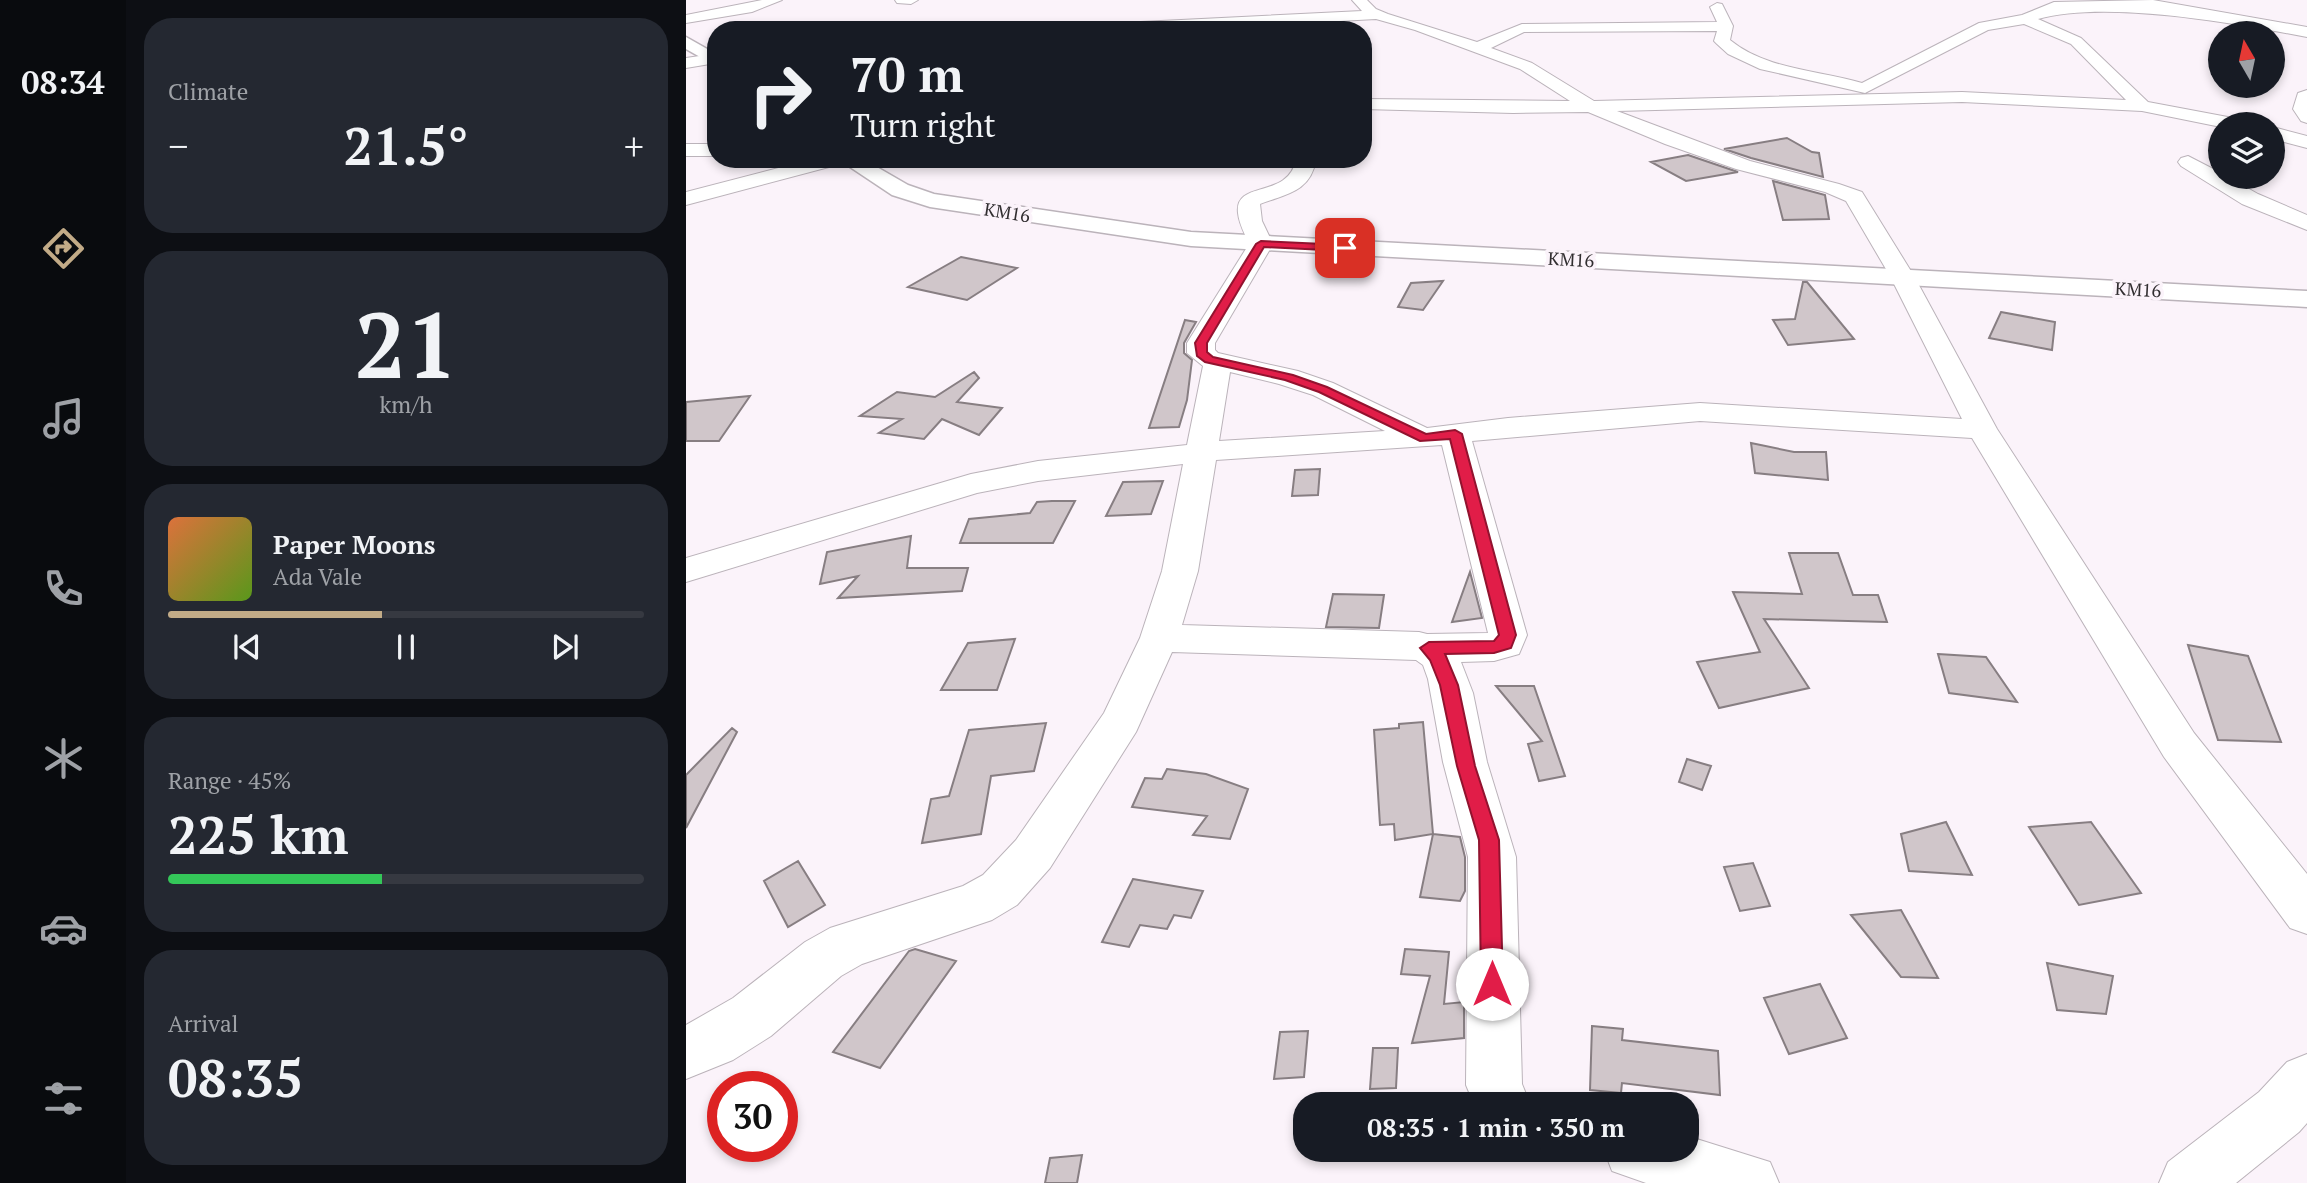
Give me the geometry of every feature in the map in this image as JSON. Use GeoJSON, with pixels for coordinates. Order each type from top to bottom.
{"type":"FeatureCollection","features":[{"type":"Feature","properties":{"kind":"street"},"geometry":{"type":"LineString","coordinates":[[686,19],[752,8],[775,0]]}},
{"type":"Feature","properties":{"kind":"street"},"geometry":{"type":"LineString","coordinates":[[902,0],[911,0]]}},
{"type":"Feature","properties":{"kind":"street"},"geometry":{"type":"LineString","coordinates":[[1359,0],[1378,15],[1477,48],[1540,74],[1590,106],[1743,165],[1854,197],[1902,276],[1982,429],[2179,745],[2307,912]]}},
{"type":"Feature","properties":{"kind":"street"},"geometry":{"type":"LineString","coordinates":[[1713,0],[1726,26],[1722,41],[1747,58],[1864,88],[1895,99]]}},
{"type":"Feature","properties":{"kind":"street"},"geometry":{"type":"LineString","coordinates":[[2130,0],[2307,32]]}},
{"type":"Feature","properties":{"kind":"street"},"geometry":{"type":"LineString","coordinates":[[1864,88],[1984,26],[2077,3],[2142,0]]}},
{"type":"Feature","properties":{"kind":"street"},"geometry":{"type":"LineString","coordinates":[[2012,5],[2076,41],[2142,106]]}},
{"type":"Feature","properties":{"kind":"street"},"geometry":{"type":"LineString","coordinates":[[1259,21],[1378,15]]}},
{"type":"Feature","properties":{"kind":"street"},"geometry":{"type":"LineString","coordinates":[[1477,48],[1522,28],[1726,26]]}},
{"type":"Feature","properties":{"kind":"street"},"geometry":{"type":"LineString","coordinates":[[686,42],[707,55]]}},
{"type":"Feature","properties":{"kind":"street"},"geometry":{"type":"LineString","coordinates":[[686,63],[707,61]]}},
{"type":"Feature","properties":{"kind":"street"},"geometry":{"type":"LineString","coordinates":[[2307,95],[2304,97],[2302,109],[2307,117]]}},
{"type":"Feature","properties":{"kind":"street"},"geometry":{"type":"LineString","coordinates":[[1372,104],[1513,108],[1962,97],[2142,106],[2208,119]]}},
{"type":"Feature","properties":{"kind":"street"},"geometry":{"type":"LineString","coordinates":[[1372,111],[1388,105]]}},
{"type":"Feature","properties":{"kind":"street"},"geometry":{"type":"LineString","coordinates":[[2285,136],[2307,142]]}},
{"type":"Feature","properties":{"kind":"street"},"geometry":{"type":"LineString","coordinates":[[686,150],[707,150]]}},
{"type":"Feature","properties":{"kind":"street"},"geometry":{"type":"LineString","coordinates":[[2188,162],[2250,199],[2307,223]]}},
{"type":"Feature","properties":{"kind":"street"},"geometry":{"type":"LineString","coordinates":[[686,199],[803,168]]}},
{"type":"Feature","properties":{"kind":"street","name":"KM16"},"geometry":{"type":"LineString","coordinates":[[863,168],[900,190],[930,200],[1191,239],[2307,299]]}},
{"type":"Feature","properties":{"kind":"street"},"geometry":{"type":"LineString","coordinates":[[1159,638],[1429,648],[1494,647],[1505,644],[1508,635],[1440,436],[1323,389],[1288,377],[1218,361],[1201,353],[1201,343],[1261,244],[1248,211],[1248,204],[1252,199],[1295,184],[1302,178],[1304,168]]}},
{"type":"Feature","properties":{"kind":"street"},"geometry":{"type":"LineString","coordinates":[[686,1052],[714,1041],[752,1017],[823,959],[848,946],[887,931],[948,914],[975,904],[1000,890],[1033,854],[1121,722],[1159,638],[1180,570],[1199,453],[1218,361]]}},
{"type":"Feature","properties":{"kind":"street"},"geometry":{"type":"LineString","coordinates":[[686,570],[911,500],[1005,476],[1199,453],[1440,436],[1605,418],[1700,412],[1982,429]]}},
{"type":"Feature","properties":{"kind":"street"},"geometry":{"type":"LineString","coordinates":[[1429,648],[1438,656],[1449,685],[1466,766],[1492,857],[1494,1085],[1497,1092]]}},
{"type":"Feature","properties":{"kind":"street"},"geometry":{"type":"LineString","coordinates":[[2189,1183],[2279,1112],[2307,1082]]}},
{"type":"Feature","properties":{"kind":"street"},"geometry":{"type":"LineString","coordinates":[[1675,1162],[1749,1183]]}},
{"type":"Feature","properties":{"kind":"building"},"geometry":{"type":"Polygon","coordinates":[[[1787,138],[1819,153],[1823,177],[1724,149],[1787,138]]]}},
{"type":"Feature","properties":{"kind":"building"},"geometry":{"type":"Polygon","coordinates":[[[1688,155],[1738,172],[1686,181],[1651,162],[1688,155]]]}},
{"type":"Feature","properties":{"kind":"building"},"geometry":{"type":"Polygon","coordinates":[[[1773,181],[1825,195],[1829,219],[1783,220],[1773,181]]]}},
{"type":"Feature","properties":{"kind":"building"},"geometry":{"type":"Polygon","coordinates":[[[961,257],[1017,268],[967,300],[908,287],[961,257]]]}},
{"type":"Feature","properties":{"kind":"building"},"geometry":{"type":"Polygon","coordinates":[[[1443,281],[1423,310],[1398,307],[1411,283],[1443,281]]]}},
{"type":"Feature","properties":{"kind":"building"},"geometry":{"type":"Polygon","coordinates":[[[1803,282],[1807,282],[1854,339],[1788,345],[1773,320],[1795,319],[1803,282]]]}},
{"type":"Feature","properties":{"kind":"building"},"geometry":{"type":"Polygon","coordinates":[[[2001,312],[2055,322],[2052,350],[1989,338],[2001,312]]]}},
{"type":"Feature","properties":{"kind":"building"},"geometry":{"type":"Polygon","coordinates":[[[1185,320],[1196,322],[1184,343],[1184,353],[1192,360],[1187,400],[1179,427],[1149,428],[1185,320]]]}},
{"type":"Feature","properties":{"kind":"building"},"geometry":{"type":"Polygon","coordinates":[[[974,372],[979,378],[957,402],[1002,408],[979,435],[942,419],[924,439],[879,433],[902,419],[860,416],[897,392],[935,397],[974,372]]]}},
{"type":"Feature","properties":{"kind":"building"},"geometry":{"type":"Polygon","coordinates":[[[750,396],[719,441],[686,441],[686,402],[750,396]]]}},
{"type":"Feature","properties":{"kind":"building"},"geometry":{"type":"Polygon","coordinates":[[[1751,443],[1794,452],[1826,452],[1828,480],[1755,473],[1751,443]]]}},
{"type":"Feature","properties":{"kind":"building"},"geometry":{"type":"Polygon","coordinates":[[[1320,469],[1318,495],[1292,496],[1295,470],[1320,469]]]}},
{"type":"Feature","properties":{"kind":"building"},"geometry":{"type":"Polygon","coordinates":[[[1163,481],[1151,514],[1106,516],[1123,482],[1163,481]]]}},
{"type":"Feature","properties":{"kind":"building"},"geometry":{"type":"Polygon","coordinates":[[[1075,501],[1053,543],[960,543],[969,519],[1030,513],[1037,502],[1075,501]]]}},
{"type":"Feature","properties":{"kind":"building"},"geometry":{"type":"Polygon","coordinates":[[[911,536],[907,568],[968,568],[962,591],[838,598],[858,576],[820,584],[827,552],[911,536]]]}},
{"type":"Feature","properties":{"kind":"building"},"geometry":{"type":"Polygon","coordinates":[[[1789,553],[1838,553],[1853,595],[1878,595],[1887,622],[1764,619],[1809,688],[1719,708],[1697,662],[1760,652],[1733,592],[1802,594],[1789,553]]]}},
{"type":"Feature","properties":{"kind":"building"},"geometry":{"type":"Polygon","coordinates":[[[1470,572],[1482,618],[1452,622],[1470,572]]]}},
{"type":"Feature","properties":{"kind":"building"},"geometry":{"type":"Polygon","coordinates":[[[1333,594],[1384,595],[1379,628],[1326,627],[1333,594]]]}},
{"type":"Feature","properties":{"kind":"building"},"geometry":{"type":"Polygon","coordinates":[[[1015,639],[997,690],[941,690],[968,643],[1015,639]]]}},
{"type":"Feature","properties":{"kind":"building"},"geometry":{"type":"Polygon","coordinates":[[[2188,645],[2248,656],[2281,742],[2218,740],[2188,645]]]}},
{"type":"Feature","properties":{"kind":"building"},"geometry":{"type":"Polygon","coordinates":[[[1938,654],[1986,657],[2017,702],[1949,693],[1938,654]]]}},
{"type":"Feature","properties":{"kind":"building"},"geometry":{"type":"Polygon","coordinates":[[[1496,686],[1534,686],[1565,776],[1539,781],[1528,744],[1542,741],[1496,686]]]}},
{"type":"Feature","properties":{"kind":"building"},"geometry":{"type":"Polygon","coordinates":[[[1423,722],[1433,834],[1395,840],[1394,824],[1380,825],[1374,730],[1423,722]]]}},
{"type":"Feature","properties":{"kind":"building"},"geometry":{"type":"Polygon","coordinates":[[[1046,723],[1034,771],[991,776],[981,834],[922,843],[931,799],[949,796],[969,730],[1046,723]]]}},
{"type":"Feature","properties":{"kind":"building"},"geometry":{"type":"Polygon","coordinates":[[[732,728],[737,732],[686,828],[686,775],[732,728]]]}},
{"type":"Feature","properties":{"kind":"building"},"geometry":{"type":"Polygon","coordinates":[[[1687,759],[1711,766],[1702,790],[1679,782],[1687,759]]]}},
{"type":"Feature","properties":{"kind":"building"},"geometry":{"type":"Polygon","coordinates":[[[1167,769],[1206,774],[1248,789],[1230,839],[1193,835],[1207,816],[1132,807],[1145,778],[1162,779],[1167,769]]]}},
{"type":"Feature","properties":{"kind":"building"},"geometry":{"type":"Polygon","coordinates":[[[1946,822],[1972,875],[1909,871],[1901,834],[1946,822]]]}},
{"type":"Feature","properties":{"kind":"building"},"geometry":{"type":"Polygon","coordinates":[[[2091,822],[2141,893],[2079,905],[2029,827],[2091,822]]]}},
{"type":"Feature","properties":{"kind":"building"},"geometry":{"type":"Polygon","coordinates":[[[1433,834],[1460,837],[1465,857],[1465,891],[1460,901],[1420,897],[1433,834]]]}},
{"type":"Feature","properties":{"kind":"building"},"geometry":{"type":"Polygon","coordinates":[[[798,861],[825,905],[788,927],[764,881],[798,861]]]}},
{"type":"Feature","properties":{"kind":"building"},"geometry":{"type":"Polygon","coordinates":[[[1753,863],[1770,906],[1740,911],[1724,867],[1753,863]]]}},
{"type":"Feature","properties":{"kind":"building"},"geometry":{"type":"Polygon","coordinates":[[[1133,879],[1203,891],[1191,918],[1174,915],[1167,929],[1140,925],[1129,947],[1102,942],[1133,879]]]}},
{"type":"Feature","properties":{"kind":"building"},"geometry":{"type":"Polygon","coordinates":[[[1901,910],[1938,978],[1901,977],[1851,915],[1901,910]]]}},
{"type":"Feature","properties":{"kind":"building"},"geometry":{"type":"Polygon","coordinates":[[[915,949],[956,961],[880,1068],[833,1052],[909,951],[915,949]]]}},
{"type":"Feature","properties":{"kind":"building"},"geometry":{"type":"Polygon","coordinates":[[[1405,949],[1449,952],[1444,1004],[1464,1002],[1464,1038],[1412,1043],[1430,976],[1401,974],[1405,949]]]}},
{"type":"Feature","properties":{"kind":"building"},"geometry":{"type":"Polygon","coordinates":[[[2047,963],[2113,976],[2106,1014],[2057,1010],[2047,963]]]}},
{"type":"Feature","properties":{"kind":"building"},"geometry":{"type":"Polygon","coordinates":[[[1820,984],[1847,1038],[1789,1054],[1764,998],[1820,984]]]}},
{"type":"Feature","properties":{"kind":"building"},"geometry":{"type":"Polygon","coordinates":[[[1592,1026],[1623,1029],[1622,1040],[1718,1051],[1720,1095],[1622,1083],[1621,1092],[1590,1090],[1592,1026]]]}},
{"type":"Feature","properties":{"kind":"building"},"geometry":{"type":"Polygon","coordinates":[[[1308,1031],[1304,1077],[1274,1079],[1280,1032],[1308,1031]]]}},
{"type":"Feature","properties":{"kind":"building"},"geometry":{"type":"Polygon","coordinates":[[[1373,1048],[1398,1048],[1396,1088],[1370,1089],[1373,1048]]]}},
{"type":"Feature","properties":{"kind":"building"},"geometry":{"type":"Polygon","coordinates":[[[1082,1155],[1077,1183],[1045,1183],[1050,1158],[1082,1155]]]}},
{"type":"Feature","properties":{"kind":"route"},"geometry":{"type":"LineString","coordinates":[[1345,248],[1261,244],[1201,343],[1201,353],[1209,359],[1288,377],[1323,389],[1424,438],[1455,434],[1508,635],[1505,644],[1494,647],[1429,648],[1438,656],[1449,685],[1466,766],[1489,840],[1492,857],[1492,984]]}}]}
